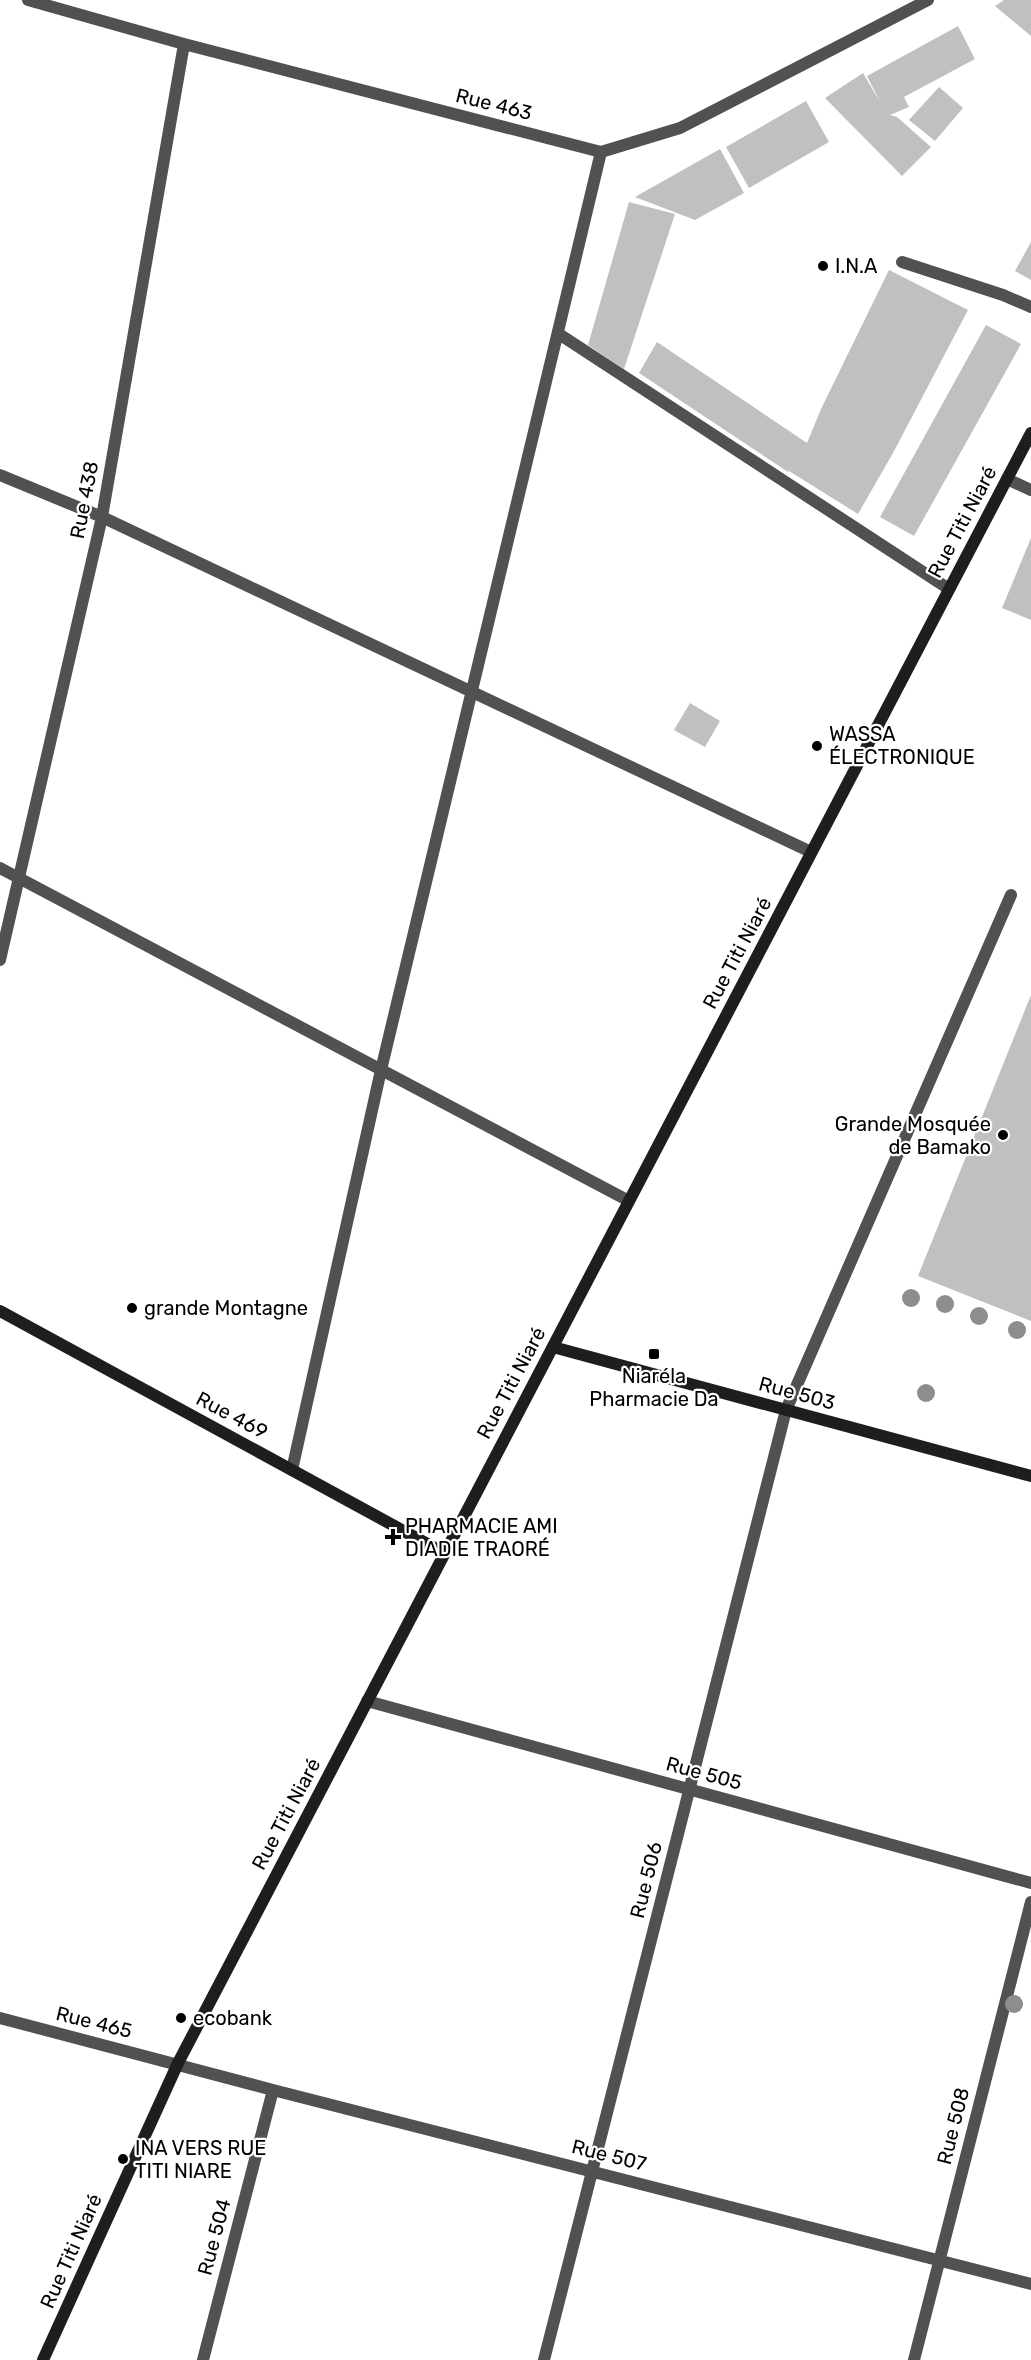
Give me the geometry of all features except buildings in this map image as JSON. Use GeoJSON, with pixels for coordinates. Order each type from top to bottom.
{"type":"FeatureCollection","features":[{"type":"Feature","properties":{"kind":"main road","name":"Rue Titi Niaré"},"geometry":{"type":"LineString","coordinates":[[43,2360],[178,2063],[1031,433]]}},
{"type":"Feature","properties":{"kind":"main road","name":"Rue 469"},"geometry":{"type":"LineString","coordinates":[[0,1311],[444,1553]]}},
{"type":"Feature","properties":{"kind":"main road","name":"Rue 503"},"geometry":{"type":"LineString","coordinates":[[553,1347],[1031,1476]]}},
{"type":"Feature","properties":{"kind":"street","name":"Rue 463"},"geometry":{"type":"LineString","coordinates":[[28,0],[184,44],[601,152]]}},
{"type":"Feature","properties":{"kind":"street"},"geometry":{"type":"LineString","coordinates":[[292,1470],[381,1070],[601,152],[680,128],[928,0]]}},
{"type":"Feature","properties":{"kind":"street","name":"Rue 438"},"geometry":{"type":"LineString","coordinates":[[0,960],[102,517],[184,44]]}},
{"type":"Feature","properties":{"kind":"street"},"geometry":{"type":"LineString","coordinates":[[902,262],[1003,295],[1031,307]]}},
{"type":"Feature","properties":{"kind":"street"},"geometry":{"type":"LineString","coordinates":[[559,334],[949,589]]}},
{"type":"Feature","properties":{"kind":"street"},"geometry":{"type":"LineString","coordinates":[[0,475],[102,517],[812,852]]}},
{"type":"Feature","properties":{"kind":"street"},"geometry":{"type":"LineString","coordinates":[[1007,479],[1031,490]]}},
{"type":"Feature","properties":{"kind":"street"},"geometry":{"type":"LineString","coordinates":[[0,868],[629,1201]]}},
{"type":"Feature","properties":{"kind":"street","name":"Rue 506"},"geometry":{"type":"LineString","coordinates":[[544,2360],[786,1410],[1011,895]]}},
{"type":"Feature","properties":{"kind":"street","name":"Rue 505"},"geometry":{"type":"LineString","coordinates":[[367,1701],[1031,1882]]}},
{"type":"Feature","properties":{"kind":"street","name":"Rue 508"},"geometry":{"type":"LineString","coordinates":[[914,2360],[1031,1902]]}},
{"type":"Feature","properties":{"kind":"street","name":"Rue 465"},"geometry":{"type":"LineString","coordinates":[[0,2018],[178,2063]]}},
{"type":"Feature","properties":{"kind":"street","name":"Rue 507"},"geometry":{"type":"LineString","coordinates":[[178,2063],[273,2090],[1031,2284]]}},
{"type":"Feature","properties":{"kind":"street","name":"Rue 504"},"geometry":{"type":"LineString","coordinates":[[203,2360],[273,2090]]}},
{"type":"Feature","properties":{"kind":"place","name":"I.N.A"},"geometry":{"type":"Point","coordinates":[823,266]}},
{"type":"Feature","properties":{"kind":"place","name":"WASSA ÉLECTRONIQUE"},"geometry":{"type":"Point","coordinates":[817,746]}},
{"type":"Feature","properties":{"kind":"place","name":"Grande Mosquée de Bamako"},"geometry":{"type":"Point","coordinates":[1003,1135]}},
{"type":"Feature","properties":{"kind":"place","name":"grande Montagne"},"geometry":{"type":"Point","coordinates":[132,1308]}},
{"type":"Feature","properties":{"kind":"place","name":"Niaréla Pharmacie Da"},"geometry":{"type":"Point","coordinates":[654,1354]}},
{"type":"Feature","properties":{"kind":"place","name":"PHARMACIE AMI DIADIE TRAORÉ"},"geometry":{"type":"Point","coordinates":[393,1537]}},
{"type":"Feature","properties":{"kind":"place","name":"ecobank"},"geometry":{"type":"Point","coordinates":[181,2018]}},
{"type":"Feature","properties":{"kind":"place","name":"INA VERS RUE TITI NIARE"},"geometry":{"type":"Point","coordinates":[123,2159]}}]}
